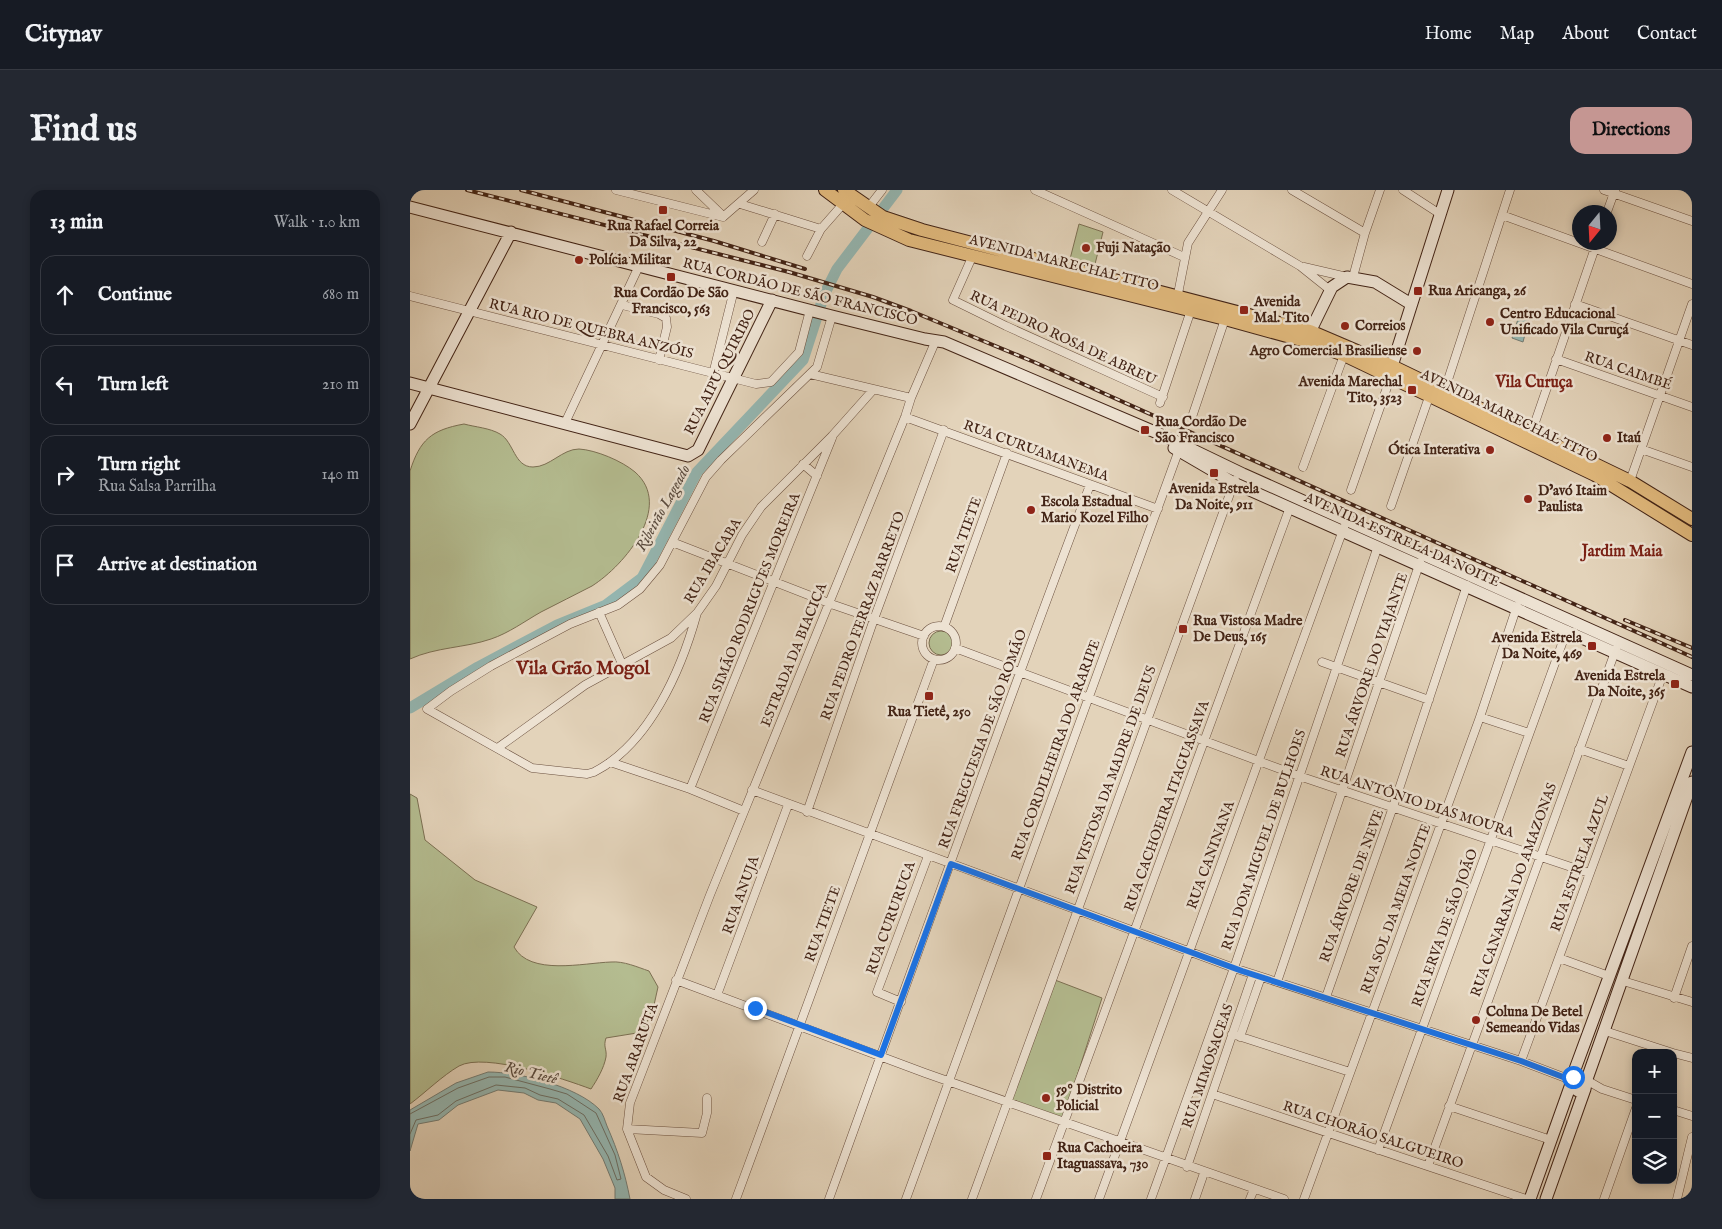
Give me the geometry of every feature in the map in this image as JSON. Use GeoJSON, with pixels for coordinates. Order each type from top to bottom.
{"type":"FeatureCollection","features":[{"type":"Feature","properties":{"kind":"main road","name":"AVENIDA MARECHAL TITO"},"geometry":{"type":"LineString","coordinates":[[825,190],[843,204],[873,216],[1308,336],[1444,392],[1608,482],[1692,535]]}},
{"type":"Feature","properties":{"kind":"main road","name":"AVENIDA MARECHAL TITO"},"geometry":{"type":"LineString","coordinates":[[844,190],[873,216],[909,240],[1176,301],[1191,310],[1308,336],[1344,354],[1392,371],[1430,394],[1630,481],[1692,519]]}},
{"type":"Feature","properties":{"kind":"main road"},"geometry":{"type":"LineString","coordinates":[[1608,482],[1630,481]]}},
{"type":"Feature","properties":{"kind":"street"},"geometry":{"type":"LineString","coordinates":[[616,190],[723,217]]}},
{"type":"Feature","properties":{"kind":"street"},"geometry":{"type":"LineString","coordinates":[[696,190],[723,217]]}},
{"type":"Feature","properties":{"kind":"street"},"geometry":{"type":"LineString","coordinates":[[723,217],[754,190]]}},
{"type":"Feature","properties":{"kind":"street"},"geometry":{"type":"LineString","coordinates":[[873,216],[882,190]]}},
{"type":"Feature","properties":{"kind":"street"},"geometry":{"type":"LineString","coordinates":[[1035,190],[1184,257]]}},
{"type":"Feature","properties":{"kind":"street"},"geometry":{"type":"LineString","coordinates":[[1172,190],[1300,266],[1330,290]]}},
{"type":"Feature","properties":{"kind":"street"},"geometry":{"type":"LineString","coordinates":[[1176,301],[1184,257],[1191,237],[1222,190]]}},
{"type":"Feature","properties":{"kind":"street"},"geometry":{"type":"LineString","coordinates":[[1292,190],[1365,233]]}},
{"type":"Feature","properties":{"kind":"street"},"geometry":{"type":"LineString","coordinates":[[1350,277],[1380,190]]}},
{"type":"Feature","properties":{"kind":"street"},"geometry":{"type":"LineString","coordinates":[[1403,190],[1440,214]]}},
{"type":"Feature","properties":{"kind":"street"},"geometry":{"type":"LineString","coordinates":[[1351,490],[1392,371],[1410,304],[1448,190]]}},
{"type":"Feature","properties":{"kind":"street"},"geometry":{"type":"LineString","coordinates":[[1444,392],[1510,190]]}},
{"type":"Feature","properties":{"kind":"street"},"geometry":{"type":"LineString","coordinates":[[1604,190],[1615,192],[1692,221]]}},
{"type":"Feature","properties":{"kind":"street"},"geometry":{"type":"LineString","coordinates":[[1610,205],[1615,192]]}},
{"type":"Feature","properties":{"kind":"street"},"geometry":{"type":"LineString","coordinates":[[740,204],[821,229]]}},
{"type":"Feature","properties":{"kind":"street"},"geometry":{"type":"LineString","coordinates":[[807,256],[821,229],[843,204]]}},
{"type":"Feature","properties":{"kind":"street","name":"RUA CORDÃO DE SÃO FRANCISCO"},"geometry":{"type":"LineString","coordinates":[[410,207],[830,316],[944,342],[1144,428],[1180,447]]}},
{"type":"Feature","properties":{"kind":"street"},"geometry":{"type":"LineString","coordinates":[[762,242],[775,214]]}},
{"type":"Feature","properties":{"kind":"street"},"geometry":{"type":"LineString","coordinates":[[1502,215],[1572,238]]}},
{"type":"Feature","properties":{"kind":"street"},"geometry":{"type":"LineString","coordinates":[[410,424],[511,232]]}},
{"type":"Feature","properties":{"kind":"street"},"geometry":{"type":"LineString","coordinates":[[1530,438],[1595,250]]}},
{"type":"Feature","properties":{"kind":"street"},"geometry":{"type":"LineString","coordinates":[[1606,250],[1692,284]]}},
{"type":"Feature","properties":{"kind":"street","name":"RUA PEDRO ROSA DE ABREU"},"geometry":{"type":"LineString","coordinates":[[973,255],[953,300],[1161,400],[1191,310]]}},
{"type":"Feature","properties":{"kind":"street"},"geometry":{"type":"LineString","coordinates":[[410,383],[564,423],[639,266]]}},
{"type":"Feature","properties":{"kind":"street"},"geometry":{"type":"LineString","coordinates":[[1300,266],[1350,277],[1364,278],[1385,287],[1410,304]]}},
{"type":"Feature","properties":{"kind":"street"},"geometry":{"type":"LineString","coordinates":[[1308,336],[1330,290],[1339,281],[1350,277]]}},
{"type":"Feature","properties":{"kind":"street"},"geometry":{"type":"LineString","coordinates":[[713,374],[734,290]]}},
{"type":"Feature","properties":{"kind":"street","name":"RUA RIO DE QUEBRA ANZÓIS"},"geometry":{"type":"LineString","coordinates":[[410,296],[756,384],[771,382],[799,352],[812,311]]}},
{"type":"Feature","properties":{"kind":"street","name":"RUA AIPU QUIRIBO"},"geometry":{"type":"LineString","coordinates":[[564,423],[685,456],[692,454],[698,450],[772,300]]}},
{"type":"Feature","properties":{"kind":"street"},"geometry":{"type":"LineString","coordinates":[[1575,304],[1692,345]]}},
{"type":"Feature","properties":{"kind":"street"},"geometry":{"type":"LineString","coordinates":[[1630,481],[1692,304]]}},
{"type":"Feature","properties":{"kind":"street"},"geometry":{"type":"LineString","coordinates":[[622,305],[659,314],[666,318],[667,327],[659,360]]}},
{"type":"Feature","properties":{"kind":"street"},"geometry":{"type":"LineString","coordinates":[[697,613],[683,661],[650,717],[627,750],[610,762],[587,774],[558,769],[538,769],[526,765],[499,747],[427,709],[451,691],[492,666],[552,633],[618,605],[640,589],[660,565],[706,477],[810,374],[820,361],[830,316]]}},
{"type":"Feature","properties":{"kind":"street"},"geometry":{"type":"LineString","coordinates":[[1192,417],[1226,319]]}},
{"type":"Feature","properties":{"kind":"street","name":"ESTRADA DA BIACICA"},"geometry":{"type":"LineString","coordinates":[[676,980],[936,340]]}},
{"type":"Feature","properties":{"kind":"street"},"geometry":{"type":"LineString","coordinates":[[1303,468],[1344,354]]}},
{"type":"Feature","properties":{"kind":"street","name":"RUA CAIMBÉ"},"geometry":{"type":"LineString","coordinates":[[1556,358],[1692,407]]}},
{"type":"Feature","properties":{"kind":"street"},"geometry":{"type":"LineString","coordinates":[[810,374],[911,398]]}},
{"type":"Feature","properties":{"kind":"street","name":"RUA IBACABA"},"geometry":{"type":"LineString","coordinates":[[499,747],[579,689],[672,638],[697,613],[749,523],[761,507],[832,436],[873,390]]}},
{"type":"Feature","properties":{"kind":"street"},"geometry":{"type":"LineString","coordinates":[[1391,506],[1430,394]]}},
{"type":"Feature","properties":{"kind":"street","name":"RUA CURUAMANEMA"},"geometry":{"type":"LineString","coordinates":[[905,417],[1007,452],[1090,485],[1158,509]]}},
{"type":"Feature","properties":{"kind":"street","name":"RUA PEDRO FERRAZ BARRETO"},"geometry":{"type":"LineString","coordinates":[[807,812],[874,618],[944,430]]}},
{"type":"Feature","properties":{"kind":"street","name":"RUA SIMÃO RODRIGUES MOREIRA"},"geometry":{"type":"LineString","coordinates":[[690,789],[832,436]]}},
{"type":"Feature","properties":{"kind":"street","name":"AVENIDA ESTRELA DA NOITE"},"geometry":{"type":"LineString","coordinates":[[1180,447],[1290,507],[1344,525],[1378,546],[1421,559],[1467,585],[1518,602],[1567,630],[1692,675]]}},
{"type":"Feature","properties":{"kind":"street","name":"RUA CORDILHEIRA DO ARARIPE"},"geometry":{"type":"LineString","coordinates":[[906,1199],[1180,447]]}},
{"type":"Feature","properties":{"kind":"street"},"geometry":{"type":"LineString","coordinates":[[1642,449],[1692,467]]}},
{"type":"Feature","properties":{"kind":"street","name":"RUA TIETE"},"geometry":{"type":"LineString","coordinates":[[944,627],[1007,452]]}},
{"type":"Feature","properties":{"kind":"street"},"geometry":{"type":"LineString","coordinates":[[803,464],[817,476]]}},
{"type":"Feature","properties":{"kind":"street","name":"AVENIDA ESTRELA DA NOITE"},"geometry":{"type":"LineString","coordinates":[[1236,477],[1617,647],[1663,674],[1692,687]]}},
{"type":"Feature","properties":{"kind":"street","name":"RUA VISTOSA DA MADRE DE DEUS"},"geometry":{"type":"LineString","coordinates":[[972,1199],[1236,477]]}},
{"type":"Feature","properties":{"kind":"street","name":"RUA FREGUESIA DE SÃO ROMÃO"},"geometry":{"type":"LineString","coordinates":[[829,1199],[1019,671],[1090,485]]}},
{"type":"Feature","properties":{"kind":"street","name":"RUA CACHOEIRA ITAGUASSAVA"},"geometry":{"type":"LineString","coordinates":[[1036,1199],[1290,507]]}},
{"type":"Feature","properties":{"kind":"street","name":"RUA CANINANA"},"geometry":{"type":"LineString","coordinates":[[1100,1199],[1344,525]]}},
{"type":"Feature","properties":{"kind":"street"},"geometry":{"type":"LineString","coordinates":[[672,542],[828,603],[924,636]]}},
{"type":"Feature","properties":{"kind":"street","name":"RUA DOM MIGUEL DE BULHOES"},"geometry":{"type":"LineString","coordinates":[[1151,1199],[1234,968],[1378,546]]}},
{"type":"Feature","properties":{"kind":"street","name":"RUA ÁRVORE DO VIAJANTE"},"geometry":{"type":"LineString","coordinates":[[1277,982],[1421,559]]}},
{"type":"Feature","properties":{"kind":"street","name":"RUA ÁRVORE DE NEVE"},"geometry":{"type":"LineString","coordinates":[[1326,997],[1393,807],[1467,585]]}},
{"type":"Feature","properties":{"kind":"street","name":"RUA SOL DA MEIA NOITE"},"geometry":{"type":"LineString","coordinates":[[1304,1199],[1480,717],[1518,602]]}},
{"type":"Feature","properties":{"kind":"street"},"geometry":{"type":"LineString","coordinates":[[599,612],[622,664]]}},
{"type":"Feature","properties":{"kind":"street"},"geometry":{"type":"LineString","coordinates":[[934,627],[944,627],[953,633],[955,648],[949,657],[939,660],[934,658],[923,647],[924,636],[934,627]]}},
{"type":"Feature","properties":{"kind":"street"},"geometry":{"type":"LineString","coordinates":[[682,628],[691,635]]}},
{"type":"Feature","properties":{"kind":"street","name":"RUA ERVA DE SÃO JOÃO"},"geometry":{"type":"LineString","coordinates":[[1378,1150],[1567,630]]}},
{"type":"Feature","properties":{"kind":"street","name":"RUA CANARANA DO AMAZONAS"},"geometry":{"type":"LineString","coordinates":[[1428,1166],[1617,647]]}},
{"type":"Feature","properties":{"kind":"street","name":"RUA ANTÔNIO DIAS MOURA"},"geometry":{"type":"LineString","coordinates":[[955,648],[1299,776],[1590,873]]}},
{"type":"Feature","properties":{"kind":"street","name":"RUA TIETE"},"geometry":{"type":"LineString","coordinates":[[736,1199],[934,658]]}},
{"type":"Feature","properties":{"kind":"street"},"geometry":{"type":"LineString","coordinates":[[1322,662],[1429,700]]}},
{"type":"Feature","properties":{"kind":"street","name":"RUA ESTRELA AZUL"},"geometry":{"type":"LineString","coordinates":[[1521,1061],[1663,674]]}},
{"type":"Feature","properties":{"kind":"street"},"geometry":{"type":"LineString","coordinates":[[1480,717],[1529,733]]}},
{"type":"Feature","properties":{"kind":"street"},"geometry":{"type":"LineString","coordinates":[[1579,749],[1629,766]]}},
{"type":"Feature","properties":{"kind":"street"},"geometry":{"type":"LineString","coordinates":[[1546,1199],[1622,980],[1692,752]]}},
{"type":"Feature","properties":{"kind":"street"},"geometry":{"type":"LineString","coordinates":[[610,762],[690,789],[744,810]]}},
{"type":"Feature","properties":{"kind":"street"},"geometry":{"type":"LineString","coordinates":[[1530,1199],[1609,976],[1692,782]]}},
{"type":"Feature","properties":{"kind":"street"},"geometry":{"type":"LineString","coordinates":[[752,790],[788,805],[1234,968],[1521,1061],[1572,1080],[1577,1090],[1587,1084],[1632,1099]]}},
{"type":"Feature","properties":{"kind":"street","name":"RUA ANUJA"},"geometry":{"type":"LineString","coordinates":[[717,995],[788,805]]}},
{"type":"Feature","properties":{"kind":"street","name":"RUA CURURUCA"},"geometry":{"type":"LineString","coordinates":[[901,1002],[877,992],[928,856]]}},
{"type":"Feature","properties":{"kind":"street"},"geometry":{"type":"LineString","coordinates":[[1674,998],[1692,946]]}},
{"type":"Feature","properties":{"kind":"street"},"geometry":{"type":"LineString","coordinates":[[1559,958],[1609,976]]}},
{"type":"Feature","properties":{"kind":"street","name":"RUA MIMOSACEAS"},"geometry":{"type":"LineString","coordinates":[[1236,1035],[1253,974]]}},
{"type":"Feature","properties":{"kind":"street","name":"RUA MIMOSACEAS"},"geometry":{"type":"LineString","coordinates":[[1187,1166],[1212,1094],[1261,977]]}},
{"type":"Feature","properties":{"kind":"street"},"geometry":{"type":"LineString","coordinates":[[676,980],[1064,1123],[1204,1173],[1284,1199]]}},
{"type":"Feature","properties":{"kind":"street","name":"RUA ARARUTA"},"geometry":{"type":"LineString","coordinates":[[676,980],[630,1103],[627,1129],[646,1177],[664,1190],[686,1199]]}},
{"type":"Feature","properties":{"kind":"street"},"geometry":{"type":"LineString","coordinates":[[1622,980],[1674,998],[1692,1002]]}},
{"type":"Feature","properties":{"kind":"street"},"geometry":{"type":"LineString","coordinates":[[1605,1031],[1661,1049]]}},
{"type":"Feature","properties":{"kind":"street"},"geometry":{"type":"LineString","coordinates":[[1236,1035],[1350,1072]]}},
{"type":"Feature","properties":{"kind":"street"},"geometry":{"type":"LineString","coordinates":[[1677,1054],[1692,1058]]}},
{"type":"Feature","properties":{"kind":"street","name":"RUA CHORÃO SALGUEIRO"},"geometry":{"type":"LineString","coordinates":[[1212,1094],[1526,1199]]}},
{"type":"Feature","properties":{"kind":"street"},"geometry":{"type":"LineString","coordinates":[[627,1129],[702,1133],[708,1113],[707,1098]]}},
{"type":"Feature","properties":{"kind":"street"},"geometry":{"type":"LineString","coordinates":[[1449,1106],[1551,1140]]}},
{"type":"Feature","properties":{"kind":"street"},"geometry":{"type":"LineString","coordinates":[[1677,1111],[1692,1116]]}},
{"type":"Feature","properties":{"kind":"street"},"geometry":{"type":"LineString","coordinates":[[1604,1199],[1632,1119]]}},
{"type":"Feature","properties":{"kind":"street"},"geometry":{"type":"LineString","coordinates":[[1677,1199],[1692,1137]]}},
{"type":"Feature","properties":{"kind":"street"},"geometry":{"type":"LineString","coordinates":[[1195,1199],[1204,1173]]}},
{"type":"Feature","properties":{"kind":"street"},"geometry":{"type":"LineString","coordinates":[[1250,1199],[1254,1189]]}},
{"type":"Feature","properties":{"kind":"green space","name":"Fuji Natação"},"geometry":{"type":"Polygon","coordinates":[[[1079,224],[1103,232],[1094,268],[1069,263],[1079,224]]]}},
{"type":"Feature","properties":{"kind":"green space"},"geometry":{"type":"Polygon","coordinates":[[[464,424],[500,434],[505,438],[518,459],[527,466],[539,466],[567,452],[579,449],[593,451],[616,460],[635,472],[646,486],[649,501],[647,517],[640,534],[630,550],[618,564],[592,586],[498,636],[481,642],[430,652],[410,659],[410,471],[418,451],[428,438],[453,426],[464,424]]]}},
{"type":"Feature","properties":{"kind":"green space"},"geometry":{"type":"Polygon","coordinates":[[[941,631],[950,634],[953,643],[950,652],[941,655],[932,652],[929,643],[932,634],[941,631]]]}},
{"type":"Feature","properties":{"kind":"green space"},"geometry":{"type":"Polygon","coordinates":[[[410,794],[417,798],[425,840],[475,880],[537,907],[514,947],[522,956],[532,962],[544,965],[558,966],[621,962],[649,971],[658,987],[654,1005],[643,1032],[606,1038],[605,1061],[591,1089],[563,1079],[505,1064],[471,1063],[459,1066],[453,1070],[410,1104],[410,794]]]}},
{"type":"Feature","properties":{"kind":"green space"},"geometry":{"type":"Polygon","coordinates":[[[1055,980],[1102,998],[1063,1120],[1011,1101],[1055,980]]]}},
{"type":"Feature","properties":{"kind":"water"},"geometry":{"type":"Polygon","coordinates":[[[1519,316],[1529,319],[1523,342],[1512,338],[1519,316]]]}},
{"type":"Feature","properties":{"kind":"water","name":"Rio Tietê"},"geometry":{"type":"Polygon","coordinates":[[[488,1072],[531,1078],[562,1087],[589,1101],[599,1109],[618,1153],[630,1199],[615,1199],[615,1188],[603,1159],[580,1119],[556,1103],[538,1100],[524,1093],[498,1090],[458,1105],[439,1120],[418,1124],[410,1151],[410,1110],[456,1083],[488,1072]]]}},
{"type":"Feature","properties":{"kind":"waterway","name":"Ribeirão Lageado"},"geometry":{"type":"LineString","coordinates":[[410,708],[478,667],[557,625],[606,605],[642,578],[697,472],[803,360],[824,295],[837,269],[897,190]]}},
{"type":"Feature","properties":{"kind":"railway"},"geometry":{"type":"LineString","coordinates":[[467,190],[789,272],[873,297],[911,311],[1034,362],[1692,657]]}},
{"type":"Feature","properties":{"kind":"railway"},"geometry":{"type":"LineString","coordinates":[[521,190],[714,241],[805,269]]}},
{"type":"Feature","properties":{"kind":"railway"},"geometry":{"type":"LineString","coordinates":[[1625,620],[1692,648]]}},
{"type":"Feature","properties":{"kind":"place","name":"Rua Rafael Correia Da Silva, 22"},"geometry":{"type":"Point","coordinates":[663,210]}},
{"type":"Feature","properties":{"kind":"place","name":"Fuji Natação"},"geometry":{"type":"Point","coordinates":[1086,248]}},
{"type":"Feature","properties":{"kind":"place","name":"Polícia Militar"},"geometry":{"type":"Point","coordinates":[579,260]}},
{"type":"Feature","properties":{"kind":"place","name":"Rua Cordão De São Francisco, 563"},"geometry":{"type":"Point","coordinates":[671,277]}},
{"type":"Feature","properties":{"kind":"place","name":"Rua Aricanga, 26"},"geometry":{"type":"Point","coordinates":[1418,291]}},
{"type":"Feature","properties":{"kind":"place","name":"Avenida Mal. Tito"},"geometry":{"type":"Point","coordinates":[1244,310]}},
{"type":"Feature","properties":{"kind":"place","name":"Centro Educacional Unificado Vila Curuçá"},"geometry":{"type":"Point","coordinates":[1490,322]}},
{"type":"Feature","properties":{"kind":"place","name":"Correios"},"geometry":{"type":"Point","coordinates":[1345,326]}},
{"type":"Feature","properties":{"kind":"place","name":"Agro Comercial Brasiliense"},"geometry":{"type":"Point","coordinates":[1417,351]}},
{"type":"Feature","properties":{"kind":"place","name":"Avenida Marechal Tito, 3523"},"geometry":{"type":"Point","coordinates":[1412,390]}},
{"type":"Feature","properties":{"kind":"place","name":"Rua Cordão De São Francisco"},"geometry":{"type":"Point","coordinates":[1145,430]}},
{"type":"Feature","properties":{"kind":"place","name":"Itaú"},"geometry":{"type":"Point","coordinates":[1607,438]}},
{"type":"Feature","properties":{"kind":"place","name":"Ótica Interativa"},"geometry":{"type":"Point","coordinates":[1490,450]}},
{"type":"Feature","properties":{"kind":"place","name":"Avenida Estrela Da Noite, 911"},"geometry":{"type":"Point","coordinates":[1214,473]}},
{"type":"Feature","properties":{"kind":"place","name":"D’avó Itaim Paulista"},"geometry":{"type":"Point","coordinates":[1528,499]}},
{"type":"Feature","properties":{"kind":"place","name":"Escola Estadual Mario Kozel Filho"},"geometry":{"type":"Point","coordinates":[1031,510]}},
{"type":"Feature","properties":{"kind":"place","name":"Rua Vistosa Madre De Deus, 165"},"geometry":{"type":"Point","coordinates":[1183,629]}},
{"type":"Feature","properties":{"kind":"place","name":"Avenida Estrela Da Noite, 469"},"geometry":{"type":"Point","coordinates":[1592,646]}},
{"type":"Feature","properties":{"kind":"place","name":"Avenida Estrela Da Noite, 365"},"geometry":{"type":"Point","coordinates":[1675,684]}},
{"type":"Feature","properties":{"kind":"place","name":"Rua Tietê, 250"},"geometry":{"type":"Point","coordinates":[929,696]}},
{"type":"Feature","properties":{"kind":"place","name":"Coluna De Betel Semeando Vidas"},"geometry":{"type":"Point","coordinates":[1476,1020]}},
{"type":"Feature","properties":{"kind":"place","name":"59º Distrito Policial"},"geometry":{"type":"Point","coordinates":[1046,1098]}},
{"type":"Feature","properties":{"kind":"place","name":"Rua Cachoeira Itaguassava, 730"},"geometry":{"type":"Point","coordinates":[1047,1156]}},
{"type":"Feature","properties":{"kind":"district","name":"Vila Curuça"},"geometry":{"type":"Point","coordinates":[1534,383]}},
{"type":"Feature","properties":{"kind":"district","name":"Jardim Maia"},"geometry":{"type":"Point","coordinates":[1622,552]}},
{"type":"Feature","properties":{"kind":"district","name":"Vila Grão Mogol"},"geometry":{"type":"Point","coordinates":[583,669]}},
{"type":"Feature","properties":{"kind":"route"},"geometry":{"type":"LineString","coordinates":[[755,1008],[881,1055],[951,864],[1242,971],[1521,1061],[1571,1080],[1573,1077]]}}]}
